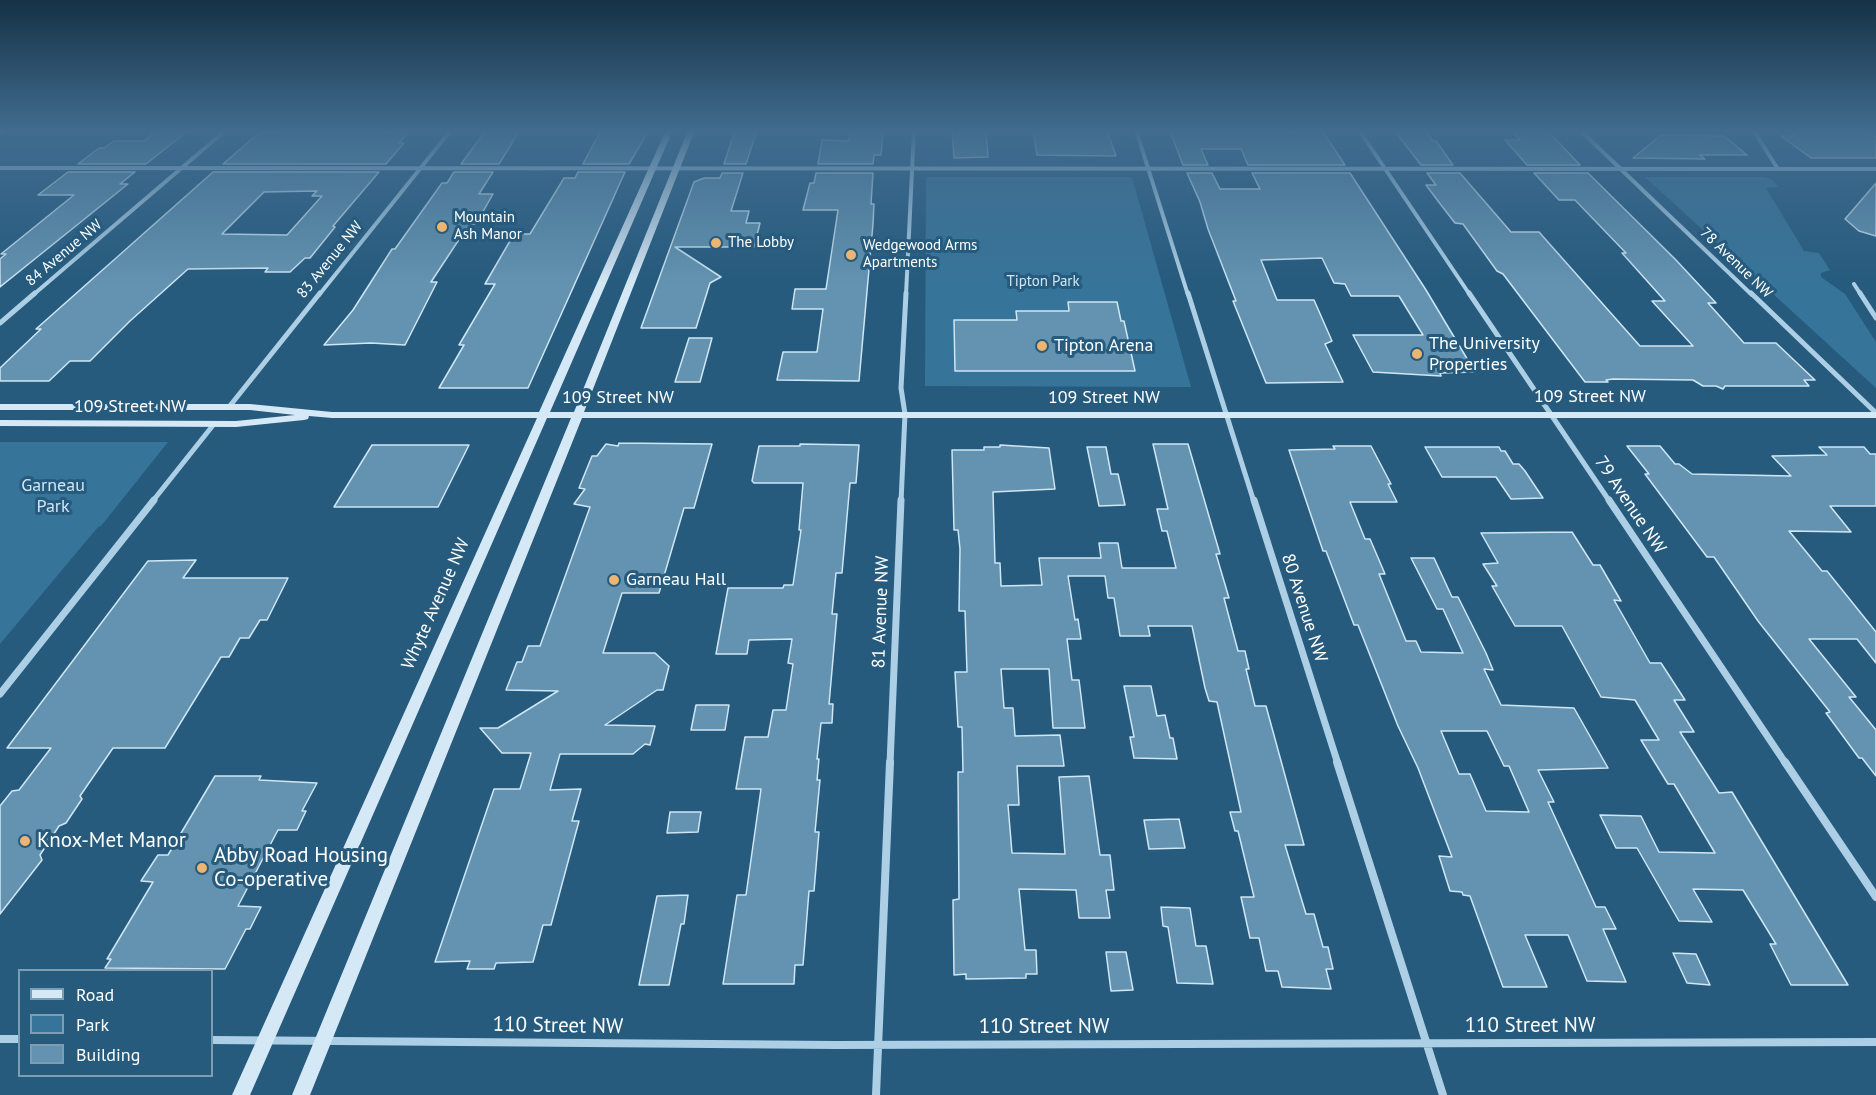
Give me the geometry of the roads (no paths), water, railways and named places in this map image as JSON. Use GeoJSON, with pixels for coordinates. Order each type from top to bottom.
{"type":"FeatureCollection","features":[{"type":"Feature","properties":{"kind":"main road","name":"Whyte Avenue NW"},"geometry":{"type":"LineString","coordinates":[[240,1095],[648,181]]}},
{"type":"Feature","properties":{"kind":"main road"},"geometry":{"type":"LineString","coordinates":[[301,1095],[672,181]]}},
{"type":"Feature","properties":{"kind":"main road","name":"109 Street NW"},"geometry":{"type":"LineString","coordinates":[[0,406],[229,407],[332,415],[1876,414]]}},
{"type":"Feature","properties":{"kind":"main road","name":"109 Street NW"},"geometry":{"type":"LineString","coordinates":[[0,423],[236,424],[332,415]]}},
{"type":"Feature","properties":{"kind":"street","name":"84 Avenue NW"},"geometry":{"type":"LineString","coordinates":[[0,323],[167,181]]}},
{"type":"Feature","properties":{"kind":"street","name":"83 Avenue NW"},"geometry":{"type":"LineString","coordinates":[[229,407],[411,181]]}},
{"type":"Feature","properties":{"kind":"street","name":"81 Avenue NW"},"geometry":{"type":"LineString","coordinates":[[876,1095],[905,414],[901,388],[911,181]]}},
{"type":"Feature","properties":{"kind":"street","name":"80 Avenue NW"},"geometry":{"type":"LineString","coordinates":[[1152,181],[1443,1095]]}},
{"type":"Feature","properties":{"kind":"street","name":"79 Avenue NW"},"geometry":{"type":"LineString","coordinates":[[1394,181],[1876,897]]}},
{"type":"Feature","properties":{"kind":"street","name":"78 Avenue NW"},"geometry":{"type":"LineString","coordinates":[[1633,181],[1876,414]]}},
{"type":"Feature","properties":{"kind":"street"},"geometry":{"type":"LineString","coordinates":[[1854,284],[1876,318]]}},
{"type":"Feature","properties":{"kind":"street"},"geometry":{"type":"LineString","coordinates":[[0,694],[214,424]]}},
{"type":"Feature","properties":{"kind":"street"},"geometry":{"type":"LineString","coordinates":[[0,1039],[18,1039]]}},
{"type":"Feature","properties":{"kind":"street","name":"110 Street NW"},"geometry":{"type":"LineString","coordinates":[[213,1040],[879,1045],[1876,1042]]}},
{"type":"Feature","properties":{"kind":"place","name":"Mountain Ash Manor"},"geometry":{"type":"Point","coordinates":[442,227]}},
{"type":"Feature","properties":{"kind":"place","name":"The Lobby"},"geometry":{"type":"Point","coordinates":[716,243]}},
{"type":"Feature","properties":{"kind":"place","name":"Wedgewood Arms Apartments"},"geometry":{"type":"Point","coordinates":[851,255]}},
{"type":"Feature","properties":{"kind":"place","name":"Tipton Arena"},"geometry":{"type":"Point","coordinates":[1042,346]}},
{"type":"Feature","properties":{"kind":"place","name":"The University Properties"},"geometry":{"type":"Point","coordinates":[1417,354]}},
{"type":"Feature","properties":{"kind":"place","name":"Garneau Hall"},"geometry":{"type":"Point","coordinates":[614,580]}},
{"type":"Feature","properties":{"kind":"place","name":"Knox-Met Manor"},"geometry":{"type":"Point","coordinates":[25,841]}},
{"type":"Feature","properties":{"kind":"place","name":"Abby Road Housing Co-operative"},"geometry":{"type":"Point","coordinates":[202,868]}},
{"type":"Feature","properties":{"kind":"park label","name":"Tipton Park"},"geometry":{"type":"Point","coordinates":[1043,282]}},
{"type":"Feature","properties":{"kind":"park label","name":"Garneau Park"},"geometry":{"type":"Point","coordinates":[53,496]}}]}
